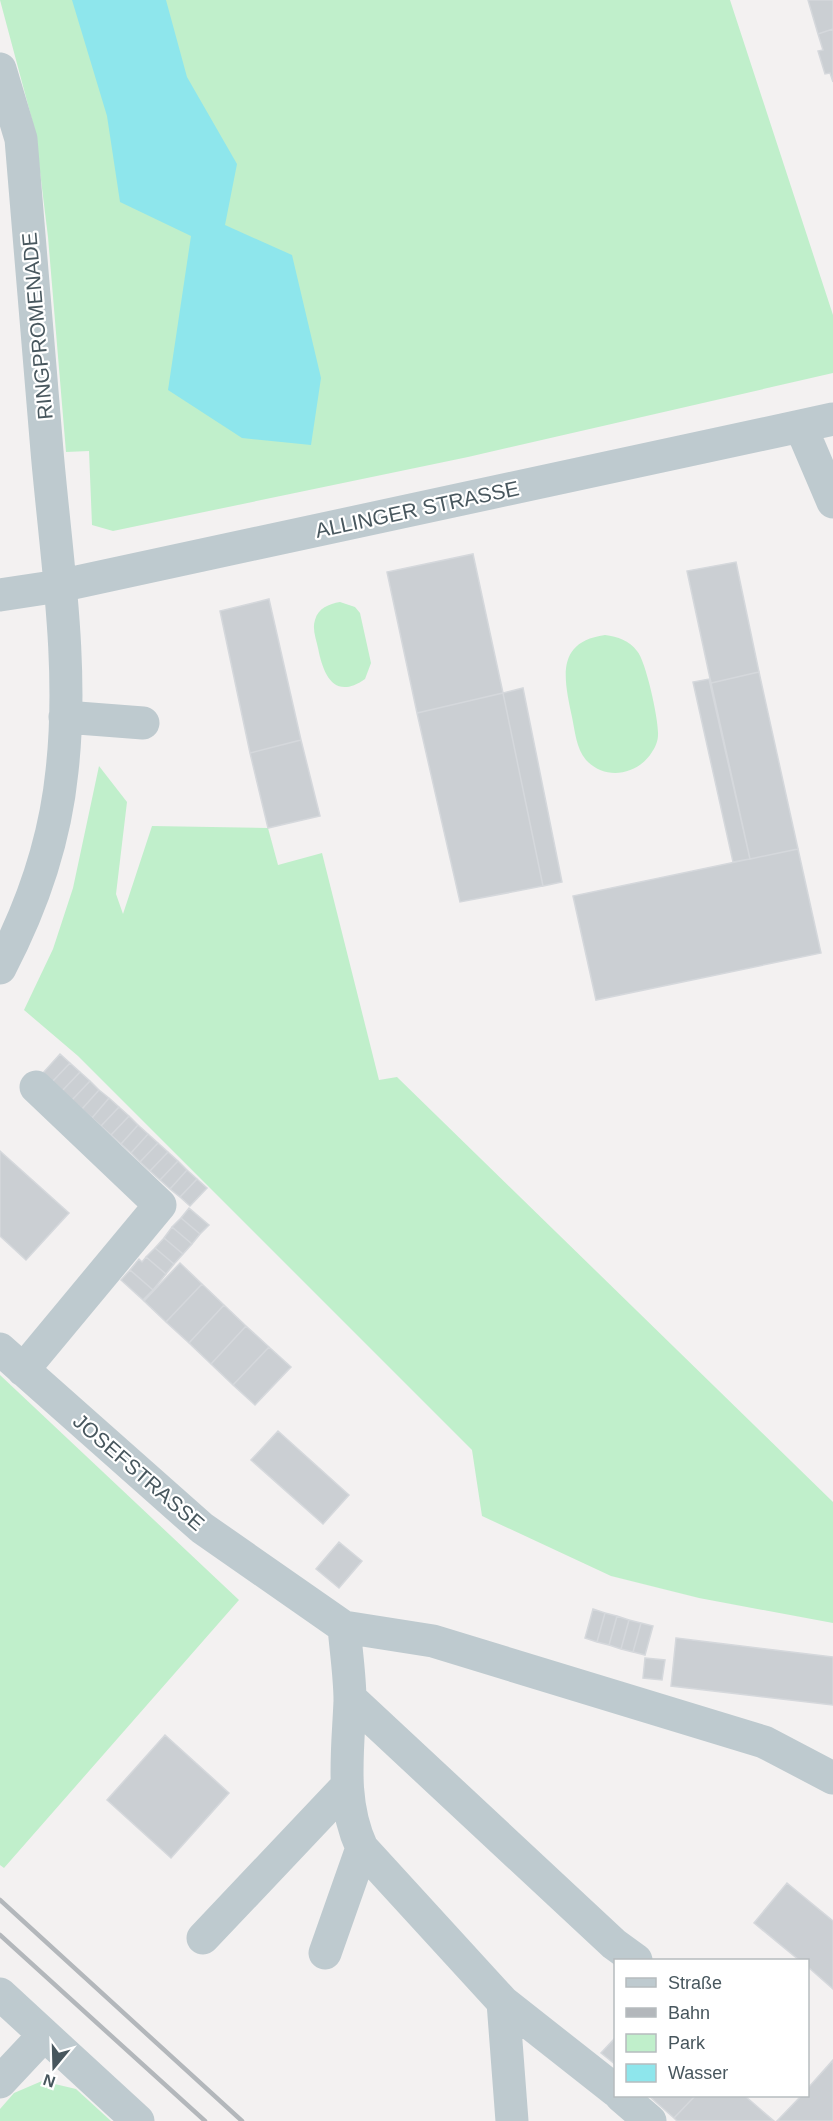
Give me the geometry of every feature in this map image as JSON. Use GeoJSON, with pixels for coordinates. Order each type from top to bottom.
{"type":"FeatureCollection","features":[{"type":"Feature","properties":{"kind":"street","name":"RINGPROMENADE"},"geometry":{"type":"LineString","coordinates":[[0,69],[21,139],[59,586]]}},
{"type":"Feature","properties":{"kind":"street","name":"ALLINGER STRASSE"},"geometry":{"type":"LineString","coordinates":[[0,595],[59,586],[833,419]]}},
{"type":"Feature","properties":{"kind":"street"},"geometry":{"type":"LineString","coordinates":[[801,427],[833,502]]}},
{"type":"Feature","properties":{"kind":"street"},"geometry":{"type":"LineString","coordinates":[[0,969],[34,894],[45,861],[62,772],[65,717],[59,586]]}},
{"type":"Feature","properties":{"kind":"street"},"geometry":{"type":"LineString","coordinates":[[65,717],[143,723]]}},
{"type":"Feature","properties":{"kind":"street"},"geometry":{"type":"LineString","coordinates":[[11,1360],[160,1205],[36,1087]]}},
{"type":"Feature","properties":{"kind":"street","name":"JOSEFSTRASSE"},"geometry":{"type":"LineString","coordinates":[[11,1360],[202,1528],[344,1627]]}},
{"type":"Feature","properties":{"kind":"street"},"geometry":{"type":"LineString","coordinates":[[614,2090],[503,2002],[362,1848],[352,1827],[346,1787],[350,1698],[344,1627],[433,1641],[764,1742],[833,1778]]}},
{"type":"Feature","properties":{"kind":"street"},"geometry":{"type":"LineString","coordinates":[[350,1698],[614,1944],[635,1959]]}},
{"type":"Feature","properties":{"kind":"street"},"geometry":{"type":"LineString","coordinates":[[203,1938],[346,1787]]}},
{"type":"Feature","properties":{"kind":"street"},"geometry":{"type":"LineString","coordinates":[[325,1953],[362,1848]]}},
{"type":"Feature","properties":{"kind":"street"},"geometry":{"type":"LineString","coordinates":[[0,1994],[138,2121]]}},
{"type":"Feature","properties":{"kind":"street"},"geometry":{"type":"LineString","coordinates":[[503,2002],[512,2121]]}},
{"type":"Feature","properties":{"kind":"street"},"geometry":{"type":"LineString","coordinates":[[0,2082],[44,2035]]}},
{"type":"Feature","properties":{"kind":"street"},"geometry":{"type":"LineString","coordinates":[[622,2097],[650,2121]]}},
{"type":"Feature","properties":{"kind":"green space"},"geometry":{"type":"Polygon","coordinates":[[[0,0],[730,0],[833,315],[833,373],[468,457],[113,531],[92,525],[89,451],[66,452],[48,237],[35,131],[0,0]]]}},
{"type":"Feature","properties":{"kind":"green space"},"geometry":{"type":"Polygon","coordinates":[[[340,602],[355,607],[360,613],[371,663],[365,679],[345,687],[332,682],[327,675],[320,658],[314,630],[314,623],[319,612],[328,605],[340,602]]]}},
{"type":"Feature","properties":{"kind":"green space"},"geometry":{"type":"Polygon","coordinates":[[[605,635],[627,642],[641,657],[658,728],[656,744],[646,760],[630,770],[612,773],[594,767],[580,750],[576,739],[566,676],[570,654],[578,645],[589,639],[605,635]]]}},
{"type":"Feature","properties":{"kind":"green space"},"geometry":{"type":"Polygon","coordinates":[[[99,766],[127,802],[116,894],[123,914],[152,826],[268,828],[278,865],[322,853],[379,1080],[397,1077],[833,1502],[833,1623],[699,1598],[611,1576],[482,1516],[472,1450],[78,1056],[24,1010],[53,949],[73,888],[99,766]]]}},
{"type":"Feature","properties":{"kind":"green space"},"geometry":{"type":"Polygon","coordinates":[[[0,1375],[239,1600],[4,1868],[0,1865],[0,1375]]]}},
{"type":"Feature","properties":{"kind":"green space"},"geometry":{"type":"Polygon","coordinates":[[[42,2081],[76,2089],[111,2121],[0,2121],[0,2109],[14,2093],[42,2081]]]}},
{"type":"Feature","properties":{"kind":"water"},"geometry":{"type":"Polygon","coordinates":[[[72,0],[166,0],[187,77],[237,164],[225,225],[292,255],[321,378],[311,445],[242,438],[168,390],[191,236],[120,202],[107,116],[72,0]]]}},
{"type":"Feature","properties":{"kind":"building"},"geometry":{"type":"Polygon","coordinates":[[[808,0],[833,0],[833,29],[818,34],[808,0]]]}},
{"type":"Feature","properties":{"kind":"building"},"geometry":{"type":"Polygon","coordinates":[[[833,29],[833,82],[830,73],[825,74],[818,51],[823,50],[818,34],[833,29]]]}},
{"type":"Feature","properties":{"kind":"building"},"geometry":{"type":"Polygon","coordinates":[[[473,554],[503,693],[417,713],[387,572],[473,554]]]}},
{"type":"Feature","properties":{"kind":"building"},"geometry":{"type":"Polygon","coordinates":[[[736,562],[759,672],[711,683],[687,571],[736,562]]]}},
{"type":"Feature","properties":{"kind":"building"},"geometry":{"type":"Polygon","coordinates":[[[269,599],[301,740],[250,753],[220,611],[269,599]]]}},
{"type":"Feature","properties":{"kind":"building"},"geometry":{"type":"Polygon","coordinates":[[[759,672],[798,849],[750,859],[711,683],[759,672]]]}},
{"type":"Feature","properties":{"kind":"building"},"geometry":{"type":"Polygon","coordinates":[[[709,679],[750,859],[733,862],[693,682],[709,679]]]}},
{"type":"Feature","properties":{"kind":"building"},"geometry":{"type":"Polygon","coordinates":[[[523,688],[562,882],[543,886],[503,693],[523,688]]]}},
{"type":"Feature","properties":{"kind":"building"},"geometry":{"type":"Polygon","coordinates":[[[503,693],[543,886],[460,902],[417,713],[503,693]]]}},
{"type":"Feature","properties":{"kind":"building"},"geometry":{"type":"Polygon","coordinates":[[[301,740],[320,816],[268,828],[250,753],[301,740]]]}},
{"type":"Feature","properties":{"kind":"building"},"geometry":{"type":"Polygon","coordinates":[[[798,849],[821,953],[596,1000],[573,896],[798,849]]]}},
{"type":"Feature","properties":{"kind":"building"},"geometry":{"type":"Polygon","coordinates":[[[60,1054],[70,1063],[52,1082],[43,1073],[60,1054]]]}},
{"type":"Feature","properties":{"kind":"building"},"geometry":{"type":"Polygon","coordinates":[[[70,1063],[80,1072],[62,1091],[52,1082],[70,1063]]]}},
{"type":"Feature","properties":{"kind":"building"},"geometry":{"type":"Polygon","coordinates":[[[80,1072],[90,1081],[72,1100],[62,1091],[80,1072]]]}},
{"type":"Feature","properties":{"kind":"building"},"geometry":{"type":"Polygon","coordinates":[[[90,1081],[99,1090],[82,1109],[72,1100],[90,1081]]]}},
{"type":"Feature","properties":{"kind":"building"},"geometry":{"type":"Polygon","coordinates":[[[99,1090],[109,1098],[92,1118],[82,1109],[99,1090]]]}},
{"type":"Feature","properties":{"kind":"building"},"geometry":{"type":"Polygon","coordinates":[[[109,1098],[119,1107],[101,1126],[92,1118],[109,1098]]]}},
{"type":"Feature","properties":{"kind":"building"},"geometry":{"type":"Polygon","coordinates":[[[119,1107],[129,1116],[111,1135],[101,1126],[119,1107]]]}},
{"type":"Feature","properties":{"kind":"building"},"geometry":{"type":"Polygon","coordinates":[[[129,1116],[138,1125],[121,1144],[111,1135],[129,1116]]]}},
{"type":"Feature","properties":{"kind":"building"},"geometry":{"type":"Polygon","coordinates":[[[138,1125],[148,1134],[131,1153],[121,1144],[138,1125]]]}},
{"type":"Feature","properties":{"kind":"building"},"geometry":{"type":"Polygon","coordinates":[[[148,1134],[158,1143],[140,1162],[131,1153],[148,1134]]]}},
{"type":"Feature","properties":{"kind":"building"},"geometry":{"type":"Polygon","coordinates":[[[158,1143],[168,1152],[150,1171],[140,1162],[158,1143]]]}},
{"type":"Feature","properties":{"kind":"building"},"geometry":{"type":"Polygon","coordinates":[[[0,1151],[69,1213],[26,1260],[0,1236],[0,1151]]]}},
{"type":"Feature","properties":{"kind":"building"},"geometry":{"type":"Polygon","coordinates":[[[168,1152],[178,1161],[160,1180],[150,1171],[168,1152]]]}},
{"type":"Feature","properties":{"kind":"building"},"geometry":{"type":"Polygon","coordinates":[[[178,1161],[187,1170],[170,1189],[160,1180],[178,1161]]]}},
{"type":"Feature","properties":{"kind":"building"},"geometry":{"type":"Polygon","coordinates":[[[187,1170],[197,1179],[180,1197],[170,1189],[187,1170]]]}},
{"type":"Feature","properties":{"kind":"building"},"geometry":{"type":"Polygon","coordinates":[[[197,1179],[207,1188],[190,1206],[180,1197],[197,1179]]]}},
{"type":"Feature","properties":{"kind":"building"},"geometry":{"type":"Polygon","coordinates":[[[189,1208],[209,1225],[200,1234],[181,1218],[189,1208]]]}},
{"type":"Feature","properties":{"kind":"building"},"geometry":{"type":"Polygon","coordinates":[[[181,1218],[200,1234],[192,1244],[172,1227],[181,1218]]]}},
{"type":"Feature","properties":{"kind":"building"},"geometry":{"type":"Polygon","coordinates":[[[172,1227],[192,1244],[183,1254],[164,1238],[172,1227]]]}},
{"type":"Feature","properties":{"kind":"building"},"geometry":{"type":"Polygon","coordinates":[[[164,1238],[183,1254],[174,1264],[155,1248],[164,1238]]]}},
{"type":"Feature","properties":{"kind":"building"},"geometry":{"type":"Polygon","coordinates":[[[155,1248],[174,1264],[166,1274],[146,1257],[155,1248]]]}},
{"type":"Feature","properties":{"kind":"building"},"geometry":{"type":"Polygon","coordinates":[[[146,1257],[166,1274],[153,1290],[130,1270],[139,1259],[142,1262],[146,1257]]]}},
{"type":"Feature","properties":{"kind":"building"},"geometry":{"type":"Polygon","coordinates":[[[180,1263],[202,1284],[166,1322],[144,1301],[180,1263]]]}},
{"type":"Feature","properties":{"kind":"building"},"geometry":{"type":"Polygon","coordinates":[[[130,1270],[153,1290],[143,1300],[121,1280],[130,1270]]]}},
{"type":"Feature","properties":{"kind":"building"},"geometry":{"type":"Polygon","coordinates":[[[202,1284],[224,1305],[189,1343],[166,1322],[202,1284]]]}},
{"type":"Feature","properties":{"kind":"building"},"geometry":{"type":"Polygon","coordinates":[[[224,1305],[246,1326],[211,1364],[189,1343],[224,1305]]]}},
{"type":"Feature","properties":{"kind":"building"},"geometry":{"type":"Polygon","coordinates":[[[246,1326],[269,1347],[233,1385],[211,1364],[246,1326]]]}},
{"type":"Feature","properties":{"kind":"building"},"geometry":{"type":"Polygon","coordinates":[[[269,1347],[291,1367],[255,1405],[233,1385],[269,1347]]]}},
{"type":"Feature","properties":{"kind":"building"},"geometry":{"type":"Polygon","coordinates":[[[278,1431],[349,1495],[323,1524],[251,1460],[278,1431]]]}},
{"type":"Feature","properties":{"kind":"building"},"geometry":{"type":"Polygon","coordinates":[[[339,1542],[362,1561],[339,1588],[316,1569],[339,1542]]]}},
{"type":"Feature","properties":{"kind":"building"},"geometry":{"type":"Polygon","coordinates":[[[593,1609],[605,1613],[597,1642],[585,1638],[593,1609]]]}},
{"type":"Feature","properties":{"kind":"building"},"geometry":{"type":"Polygon","coordinates":[[[605,1613],[617,1616],[609,1645],[597,1642],[605,1613]]]}},
{"type":"Feature","properties":{"kind":"building"},"geometry":{"type":"Polygon","coordinates":[[[617,1616],[629,1620],[621,1649],[609,1645],[617,1616]]]}},
{"type":"Feature","properties":{"kind":"building"},"geometry":{"type":"Polygon","coordinates":[[[629,1620],[641,1623],[633,1652],[621,1649],[629,1620]]]}},
{"type":"Feature","properties":{"kind":"building"},"geometry":{"type":"Polygon","coordinates":[[[641,1623],[653,1626],[645,1655],[633,1652],[641,1623]]]}},
{"type":"Feature","properties":{"kind":"building"},"geometry":{"type":"Polygon","coordinates":[[[676,1638],[833,1657],[833,1705],[671,1686],[676,1638]]]}},
{"type":"Feature","properties":{"kind":"building"},"geometry":{"type":"Polygon","coordinates":[[[645,1658],[665,1660],[662,1680],[643,1678],[645,1658]]]}},
{"type":"Feature","properties":{"kind":"building"},"geometry":{"type":"Polygon","coordinates":[[[165,1735],[229,1793],[171,1858],[107,1800],[165,1735]]]}},
{"type":"Feature","properties":{"kind":"building"},"geometry":{"type":"Polygon","coordinates":[[[787,1883],[833,1921],[833,1989],[809,1968],[809,1959],[798,1959],[754,1923],[787,1883]]]}},
{"type":"Feature","properties":{"kind":"building"},"geometry":{"type":"Polygon","coordinates":[[[614,2039],[614,2063],[601,2053],[614,2039]]]}},
{"type":"Feature","properties":{"kind":"building"},"geometry":{"type":"Polygon","coordinates":[[[833,2060],[833,2121],[777,2121],[800,2097],[809,2097],[809,2087],[833,2060]]]}},
{"type":"Feature","properties":{"kind":"building"},"geometry":{"type":"Polygon","coordinates":[[[650,2097],[694,2097],[674,2118],[650,2097]]]}},
{"type":"Feature","properties":{"kind":"building"},"geometry":{"type":"Polygon","coordinates":[[[694,2097],[746,2097],[774,2121],[677,2121],[674,2118],[694,2097]]]}},
{"type":"Feature","properties":{"kind":"railway"},"geometry":{"type":"LineString","coordinates":[[0,1900],[242,2121]]}},
{"type":"Feature","properties":{"kind":"railway"},"geometry":{"type":"LineString","coordinates":[[0,1935],[205,2121]]}}]}
